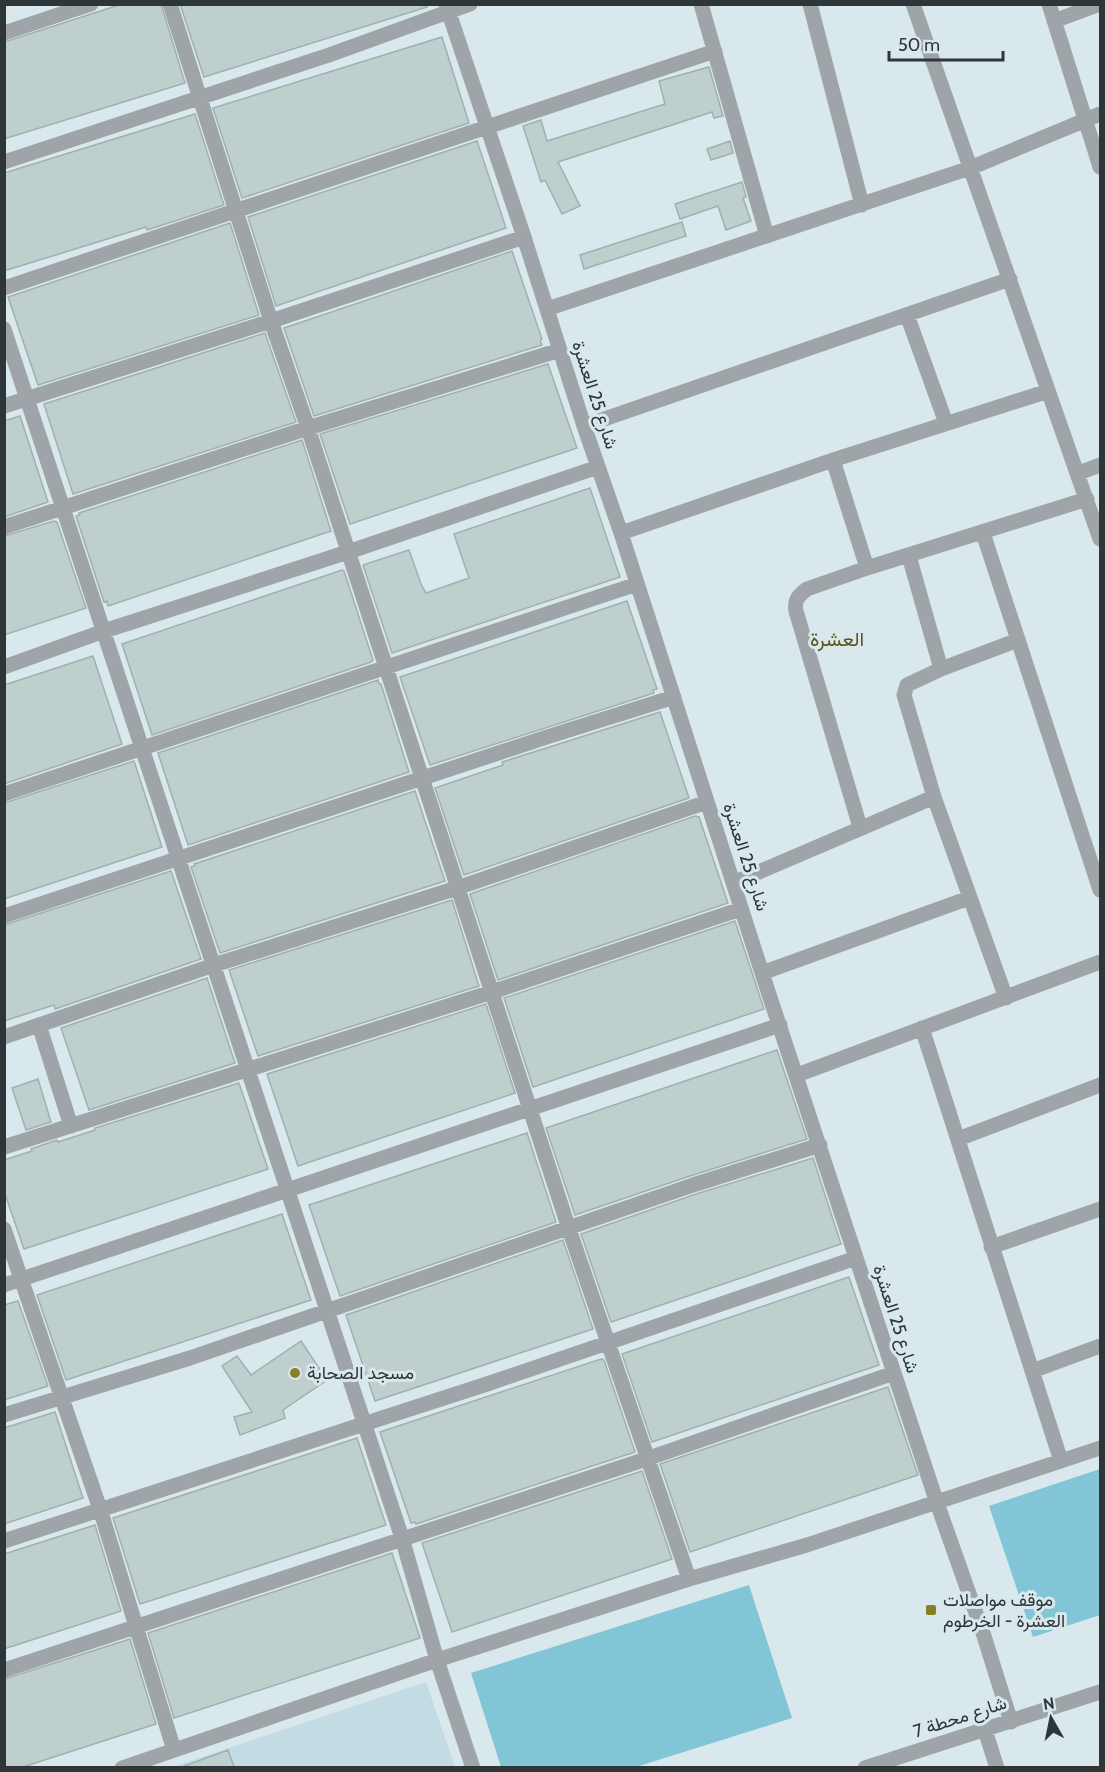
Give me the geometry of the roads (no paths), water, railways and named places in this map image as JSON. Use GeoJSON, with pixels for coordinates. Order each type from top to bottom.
{"type":"FeatureCollection","features":[{"type":"Feature","properties":{"kind":"street"},"geometry":{"type":"LineString","coordinates":[[4,33],[91,4]]}},
{"type":"Feature","properties":{"kind":"street"},"geometry":{"type":"LineString","coordinates":[[170,4],[271,321],[569,1229],[689,1579]]}},
{"type":"Feature","properties":{"kind":"street"},"geometry":{"type":"LineString","coordinates":[[4,162],[329,55],[447,8],[470,4]]}},
{"type":"Feature","properties":{"kind":"street"},"geometry":{"type":"LineString","coordinates":[[701,4],[767,236]]}},
{"type":"Feature","properties":{"kind":"street"},"geometry":{"type":"LineString","coordinates":[[810,4],[862,205]]}},
{"type":"Feature","properties":{"kind":"street"},"geometry":{"type":"LineString","coordinates":[[913,4],[1101,539]]}},
{"type":"Feature","properties":{"kind":"street"},"geometry":{"type":"LineString","coordinates":[[1049,4],[1094,117],[1101,166]]}},
{"type":"Feature","properties":{"kind":"street"},"geometry":{"type":"LineString","coordinates":[[1054,21],[1100,4]]}},
{"type":"Feature","properties":{"kind":"street","name":"شارع 25 العشرة"},"geometry":{"type":"LineString","coordinates":[[447,8],[524,237],[597,467],[621,533],[762,974],[936,1503],[984,1636],[1011,1722]]}},
{"type":"Feature","properties":{"kind":"street"},"geometry":{"type":"LineString","coordinates":[[4,288],[715,51]]}},
{"type":"Feature","properties":{"kind":"street"},"geometry":{"type":"LineString","coordinates":[[547,309],[970,168],[1094,117]]}},
{"type":"Feature","properties":{"kind":"street"},"geometry":{"type":"LineString","coordinates":[[4,406],[524,237]]}},
{"type":"Feature","properties":{"kind":"street"},"geometry":{"type":"LineString","coordinates":[[584,426],[1010,279]]}},
{"type":"Feature","properties":{"kind":"street"},"geometry":{"type":"LineString","coordinates":[[907,315],[946,423]]}},
{"type":"Feature","properties":{"kind":"street"},"geometry":{"type":"LineString","coordinates":[[4,329],[402,1538],[437,1660],[473,1767]]}},
{"type":"Feature","properties":{"kind":"street"},"geometry":{"type":"LineString","coordinates":[[4,527],[308,428],[560,350]]}},
{"type":"Feature","properties":{"kind":"street"},"geometry":{"type":"LineString","coordinates":[[621,533],[833,460],[1048,391]]}},
{"type":"Feature","properties":{"kind":"street"},"geometry":{"type":"LineString","coordinates":[[833,460],[867,568]]}},
{"type":"Feature","properties":{"kind":"street"},"geometry":{"type":"LineString","coordinates":[[1078,473],[1101,465]]}},
{"type":"Feature","properties":{"kind":"street"},"geometry":{"type":"LineString","coordinates":[[4,667],[104,631],[348,552],[597,467]]}},
{"type":"Feature","properties":{"kind":"street"},"geometry":{"type":"LineString","coordinates":[[860,827],[795,602],[807,589],[1087,499]]}},
{"type":"Feature","properties":{"kind":"street"},"geometry":{"type":"LineString","coordinates":[[983,533],[1101,891]]}},
{"type":"Feature","properties":{"kind":"street"},"geometry":{"type":"LineString","coordinates":[[909,556],[941,669]]}},
{"type":"Feature","properties":{"kind":"street"},"geometry":{"type":"LineString","coordinates":[[4,794],[637,584]]}},
{"type":"Feature","properties":{"kind":"street"},"geometry":{"type":"LineString","coordinates":[[1006,998],[934,796],[904,695],[907,685],[941,669],[1018,640]]}},
{"type":"Feature","properties":{"kind":"street"},"geometry":{"type":"LineString","coordinates":[[4,916],[674,697]]}},
{"type":"Feature","properties":{"kind":"street"},"geometry":{"type":"LineString","coordinates":[[734,883],[934,796]]}},
{"type":"Feature","properties":{"kind":"street"},"geometry":{"type":"LineString","coordinates":[[4,1037],[214,965],[457,888],[707,802]]}},
{"type":"Feature","properties":{"kind":"street"},"geometry":{"type":"LineString","coordinates":[[762,974],[969,898]]}},
{"type":"Feature","properties":{"kind":"street"},"geometry":{"type":"LineString","coordinates":[[4,1147],[492,992],[741,909]]}},
{"type":"Feature","properties":{"kind":"street"},"geometry":{"type":"LineString","coordinates":[[796,1075],[1101,962]]}},
{"type":"Feature","properties":{"kind":"street"},"geometry":{"type":"LineString","coordinates":[[39,1025],[71,1126]]}},
{"type":"Feature","properties":{"kind":"street"},"geometry":{"type":"LineString","coordinates":[[4,1285],[780,1025]]}},
{"type":"Feature","properties":{"kind":"street"},"geometry":{"type":"LineString","coordinates":[[922,1028],[1061,1461]]}},
{"type":"Feature","properties":{"kind":"street"},"geometry":{"type":"LineString","coordinates":[[958,1139],[1101,1085]]}},
{"type":"Feature","properties":{"kind":"street"},"geometry":{"type":"LineString","coordinates":[[4,1415],[61,1399],[569,1229],[693,1185],[820,1145]]}},
{"type":"Feature","properties":{"kind":"street"},"geometry":{"type":"LineString","coordinates":[[991,1247],[1101,1209]]}},
{"type":"Feature","properties":{"kind":"street"},"geometry":{"type":"LineString","coordinates":[[4,1229],[100,1509],[174,1750]]}},
{"type":"Feature","properties":{"kind":"street"},"geometry":{"type":"LineString","coordinates":[[4,1541],[608,1344],[856,1258]]}},
{"type":"Feature","properties":{"kind":"street"},"geometry":{"type":"LineString","coordinates":[[1032,1371],[1101,1346]]}},
{"type":"Feature","properties":{"kind":"street"},"geometry":{"type":"LineString","coordinates":[[4,1670],[646,1459],[894,1373]]}},
{"type":"Feature","properties":{"kind":"street"},"geometry":{"type":"LineString","coordinates":[[122,1767],[437,1660],[689,1579],[807,1545],[1101,1448]]}},
{"type":"Feature","properties":{"kind":"street","name":"شارع محطة 7"},"geometry":{"type":"LineString","coordinates":[[865,1767],[1101,1692]]}},
{"type":"Feature","properties":{"kind":"street"},"geometry":{"type":"LineString","coordinates":[[985,1730],[997,1767]]}},
{"type":"Feature","properties":{"kind":"place","name":"مسجد الصحابة"},"geometry":{"type":"Point","coordinates":[295,1373]}},
{"type":"Feature","properties":{"kind":"place","name":"موقف مواصلات العشرة - الخرطوم"},"geometry":{"type":"Point","coordinates":[931,1610]}},
{"type":"Feature","properties":{"kind":"district","name":"العشرة"},"geometry":{"type":"Point","coordinates":[837,639]}}]}
